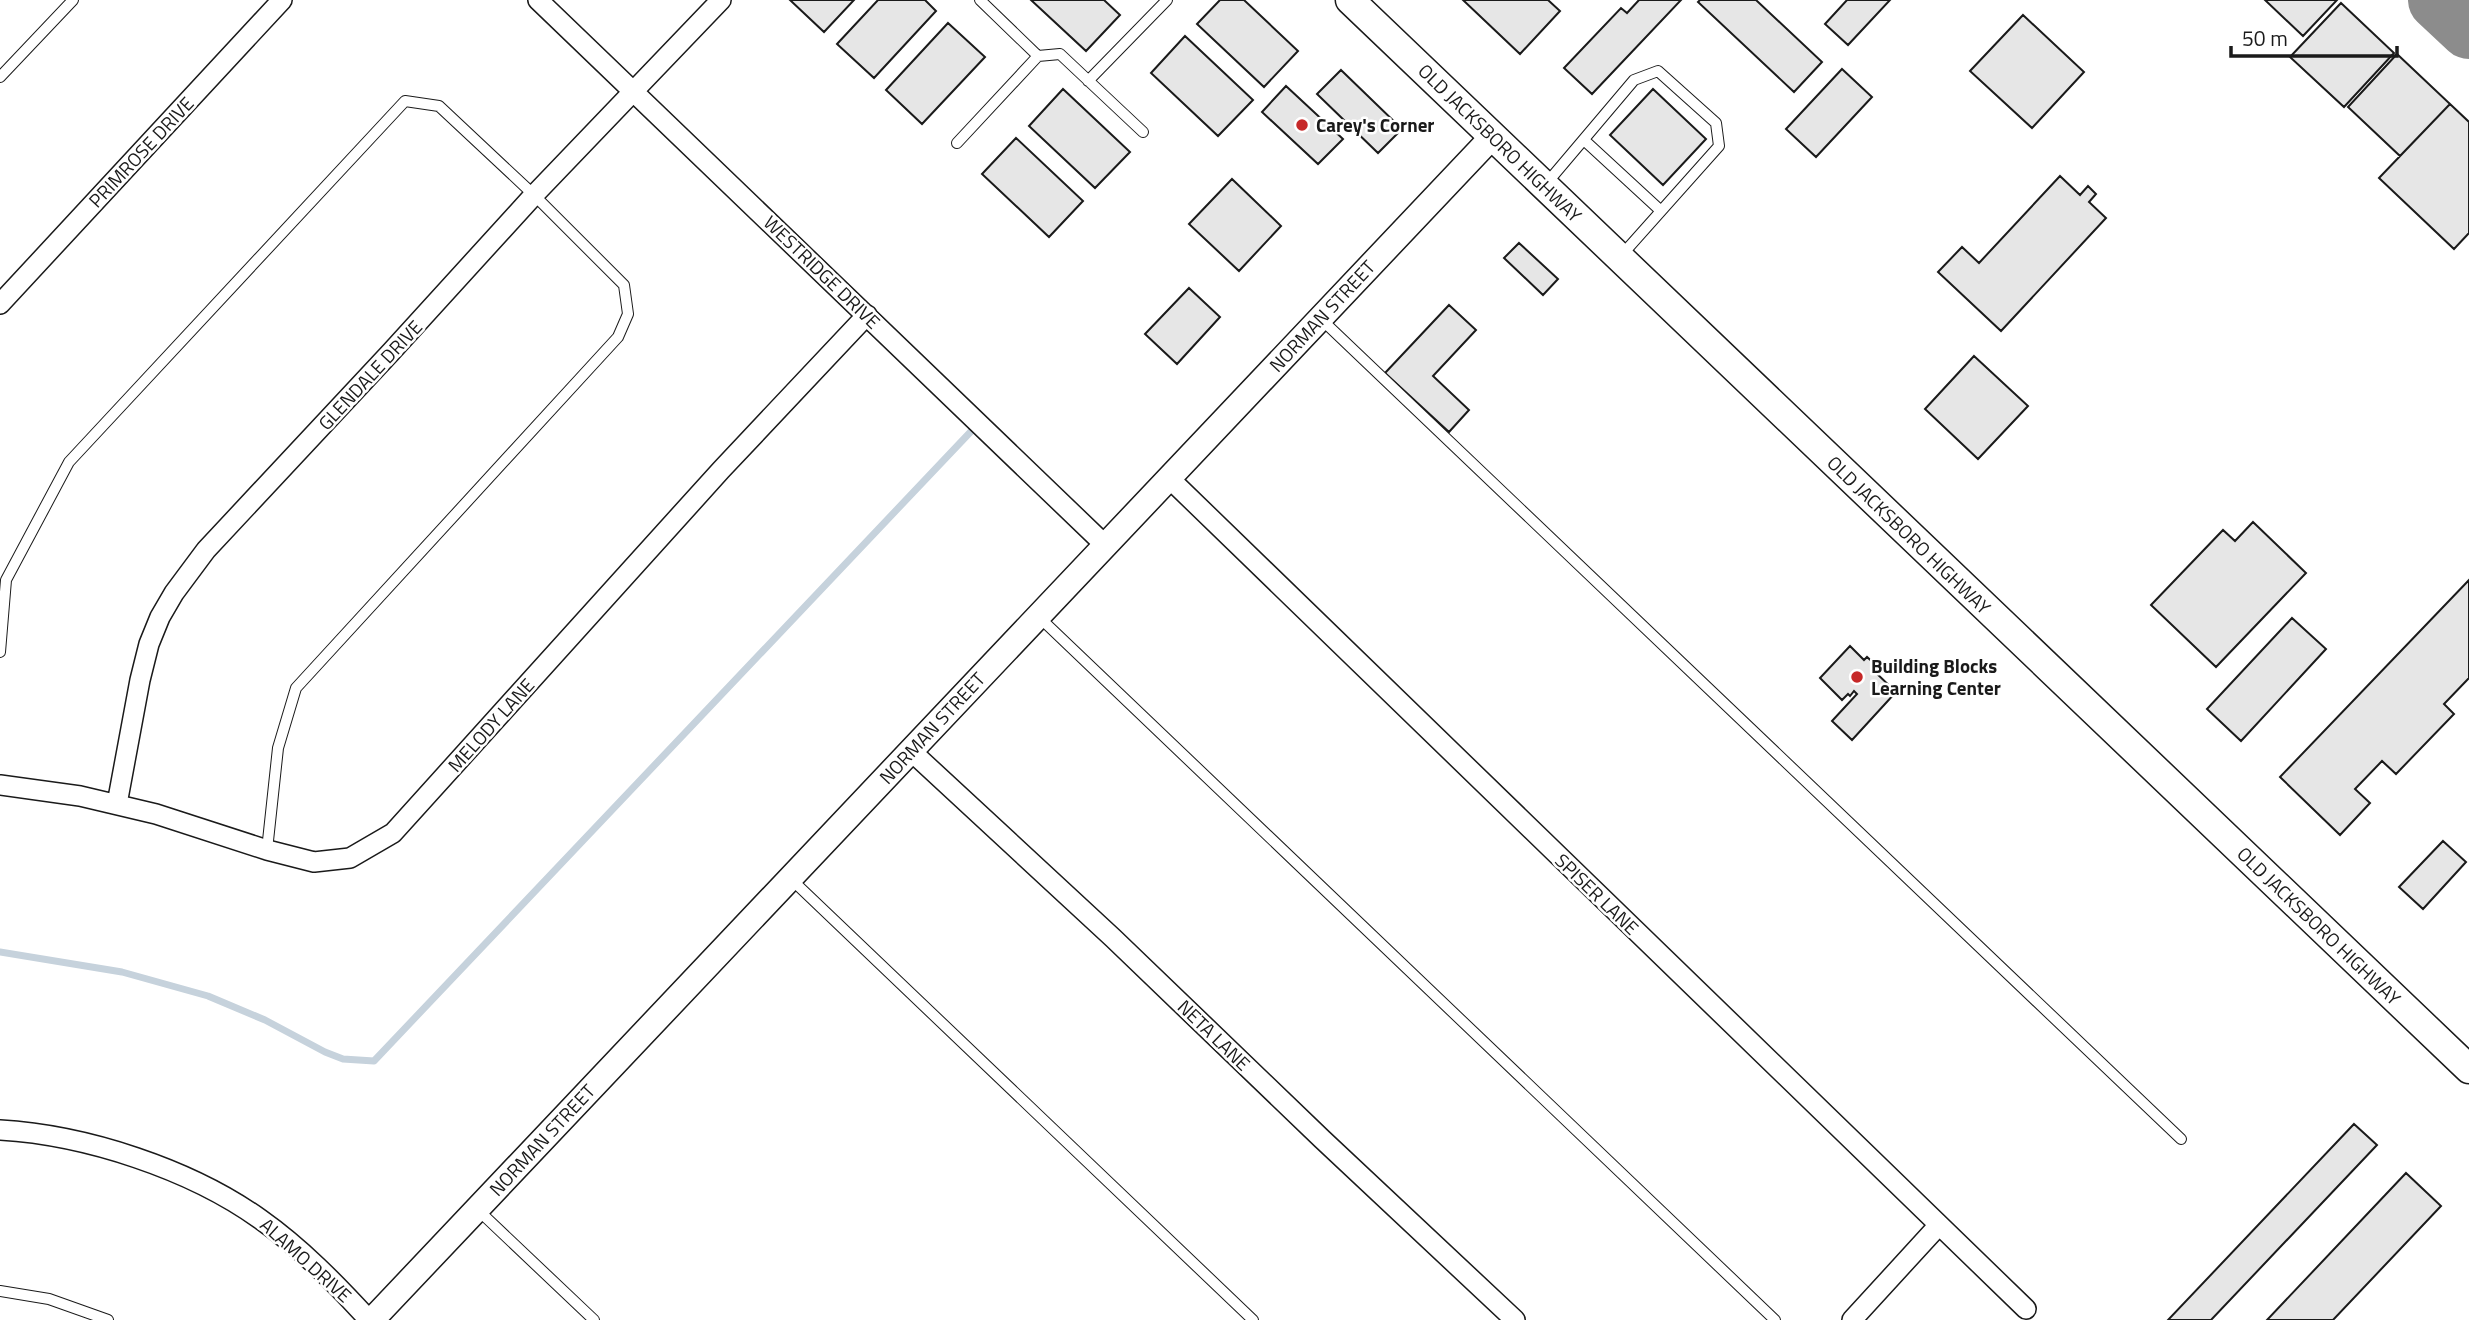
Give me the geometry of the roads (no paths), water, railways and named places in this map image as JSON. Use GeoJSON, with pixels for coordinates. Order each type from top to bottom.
{"type":"FeatureCollection","features":[{"type":"Feature","properties":{"kind":"main road","name":"OLD JACKSBORO HIGHWAY"},"geometry":{"type":"LineString","coordinates":[[1350,0],[2469,1069]]}},
{"type":"Feature","properties":{"kind":"street","name":"PRIMROSE DRIVE"},"geometry":{"type":"LineString","coordinates":[[0,304],[282,0]]}},
{"type":"Feature","properties":{"kind":"street","name":"WESTRIDGE DRIVE"},"geometry":{"type":"LineString","coordinates":[[538,0],[1105,545]]}},
{"type":"Feature","properties":{"kind":"street","name":"GLENDALE DRIVE"},"geometry":{"type":"LineString","coordinates":[[117,804],[149,644],[160,617],[187,574],[206,550],[534,195],[721,0]]}},
{"type":"Feature","properties":{"kind":"street","name":"NORMAN STREET"},"geometry":{"type":"LineString","coordinates":[[370,1320],[1493,136]]}},
{"type":"Feature","properties":{"kind":"street","name":"MELODY LANE"},"geometry":{"type":"LineString","coordinates":[[0,785],[117,804],[314,862],[350,858],[393,833],[720,470],[867,315]]}},
{"type":"Feature","properties":{"kind":"street","name":"SPISER LANE"},"geometry":{"type":"LineString","coordinates":[[1169,478],[2026,1309]]}},
{"type":"Feature","properties":{"kind":"street","name":"NETA LANE"},"geometry":{"type":"LineString","coordinates":[[911,751],[1113,937],[1312,1130],[1515,1320]]}},
{"type":"Feature","properties":{"kind":"street","name":"ALAMO DRIVE"},"geometry":{"type":"LineString","coordinates":[[0,1130],[94,1145],[162,1166],[223,1196],[259,1218],[296,1247],[370,1320]]}},
{"type":"Feature","properties":{"kind":"street"},"geometry":{"type":"LineString","coordinates":[[1852,1320],[1939,1225]]}},
{"type":"Feature","properties":{"kind":"lane"},"geometry":{"type":"LineString","coordinates":[[0,77],[74,0]]}},
{"type":"Feature","properties":{"kind":"lane"},"geometry":{"type":"LineString","coordinates":[[980,0],[1038,56]]}},
{"type":"Feature","properties":{"kind":"lane"},"geometry":{"type":"LineString","coordinates":[[1088,80],[1167,0]]}},
{"type":"Feature","properties":{"kind":"lane"},"geometry":{"type":"LineString","coordinates":[[957,143],[1038,56],[1060,54],[1143,132]]}},
{"type":"Feature","properties":{"kind":"lane"},"geometry":{"type":"LineString","coordinates":[[1545,185],[1633,80],[1658,71],[1716,123],[1719,146],[1619,257]]}},
{"type":"Feature","properties":{"kind":"lane"},"geometry":{"type":"LineString","coordinates":[[0,652],[6,580],[69,462],[405,102],[439,106],[624,285],[628,314],[618,337],[296,688],[278,748],[267,850]]}},
{"type":"Feature","properties":{"kind":"lane"},"geometry":{"type":"LineString","coordinates":[[1584,140],[1661,211]]}},
{"type":"Feature","properties":{"kind":"lane"},"geometry":{"type":"LineString","coordinates":[[1320,319],[2181,1139]]}},
{"type":"Feature","properties":{"kind":"lane"},"geometry":{"type":"LineString","coordinates":[[1038,616],[1774,1320]]}},
{"type":"Feature","properties":{"kind":"lane"},"geometry":{"type":"LineString","coordinates":[[790,878],[1253,1320]]}},
{"type":"Feature","properties":{"kind":"lane"},"geometry":{"type":"LineString","coordinates":[[477,1209],[594,1320]]}},
{"type":"Feature","properties":{"kind":"lane"},"geometry":{"type":"LineString","coordinates":[[0,1291],[49,1299],[108,1320]]}},
{"type":"Feature","properties":{"kind":"waterway"},"geometry":{"type":"LineString","coordinates":[[0,952],[122,972],[208,996],[265,1020],[325,1052],[343,1059],[374,1061],[978,424]]}},
{"type":"Feature","properties":{"kind":"place","name":"Carey's Corner"},"geometry":{"type":"Point","coordinates":[1302,125]}},
{"type":"Feature","properties":{"kind":"place","name":"Building Blocks Learning Center"},"geometry":{"type":"Point","coordinates":[1857,677]}}]}
